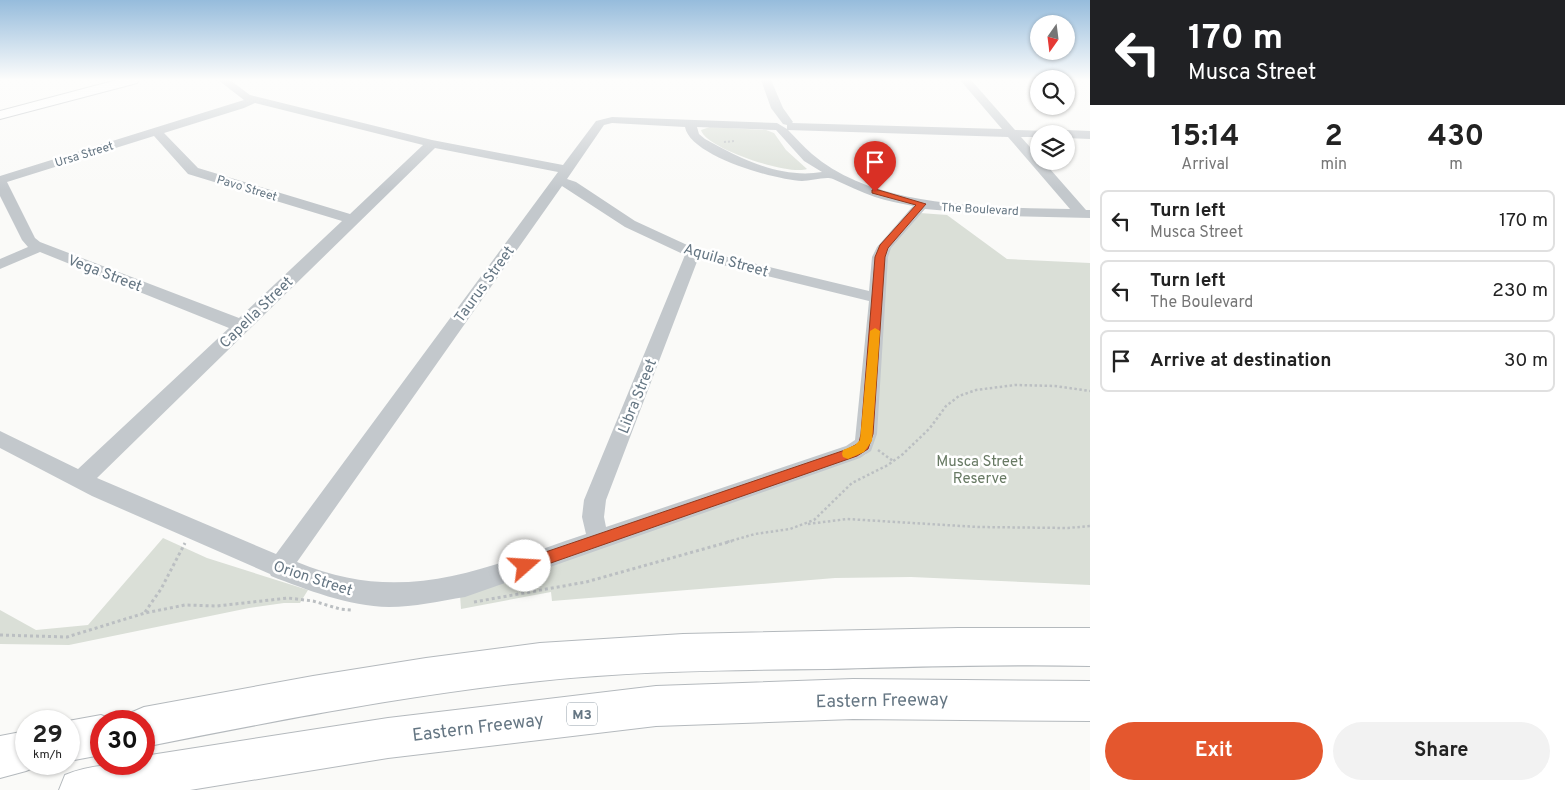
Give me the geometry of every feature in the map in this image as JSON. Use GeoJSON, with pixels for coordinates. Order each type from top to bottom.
{"type":"FeatureCollection","features":[{"type":"Feature","properties":{"kind":"highway"},"geometry":{"type":"LineString","coordinates":[[155,724],[270,702],[453,672],[597,657],[693,651],[990,646],[1090,647]]}},
{"type":"Feature","properties":{"kind":"highway","name":"Eastern Freeway"},"geometry":{"type":"LineString","coordinates":[[80,790],[143,776],[378,740],[656,706],[853,699],[1090,701]]}},
{"type":"Feature","properties":{"kind":"highway"},"geometry":{"type":"LineString","coordinates":[[0,757],[15,754]]}},
{"type":"Feature","properties":{"kind":"street","name":"Ursa Street"},"geometry":{"type":"LineString","coordinates":[[0,181],[205,117]]}},
{"type":"Feature","properties":{"kind":"street","name":"Aquila Street"},"geometry":{"type":"LineString","coordinates":[[325,117],[432,144],[531,165],[563,175],[571,185],[630,224],[693,253],[878,298]]}},
{"type":"Feature","properties":{"kind":"street","name":"The Boulevard"},"geometry":{"type":"LineString","coordinates":[[781,117],[796,146],[814,162],[833,174],[875,192],[922,204],[965,209],[1086,214]]}},
{"type":"Feature","properties":{"kind":"street"},"geometry":{"type":"LineString","coordinates":[[998,117],[1086,214]]}},
{"type":"Feature","properties":{"kind":"street","name":"Taurus Street"},"geometry":{"type":"LineString","coordinates":[[279,568],[599,125],[604,121],[690,122],[1030,134]]}},
{"type":"Feature","properties":{"kind":"street"},"geometry":{"type":"LineString","coordinates":[[690,122],[693,134],[698,140],[724,154],[751,165],[791,175],[816,176],[833,174]]}},
{"type":"Feature","properties":{"kind":"street","name":"Pavo Street"},"geometry":{"type":"LineString","coordinates":[[156,132],[193,171],[353,220]]}},
{"type":"Feature","properties":{"kind":"street"},"geometry":{"type":"LineString","coordinates":[[1075,134],[1090,135]]}},
{"type":"Feature","properties":{"kind":"street","name":"Capella Street"},"geometry":{"type":"LineString","coordinates":[[80,481],[432,144]]}},
{"type":"Feature","properties":{"kind":"street","name":"Vega Street"},"geometry":{"type":"LineString","coordinates":[[0,181],[29,240],[39,247],[242,326]]}},
{"type":"Feature","properties":{"kind":"street"},"geometry":{"type":"LineString","coordinates":[[866,441],[882,251],[922,204]]}},
{"type":"Feature","properties":{"kind":"street"},"geometry":{"type":"LineString","coordinates":[[0,264],[27,254],[39,247]]}},
{"type":"Feature","properties":{"kind":"street","name":"Libra Street"},"geometry":{"type":"LineString","coordinates":[[598,540],[593,517],[596,500],[693,253]]}},
{"type":"Feature","properties":{"kind":"street","name":"Orion Street"},"geometry":{"type":"LineString","coordinates":[[0,439],[80,481],[279,568],[314,581],[361,593],[388,595],[413,594],[465,586],[853,452],[864,446],[866,441]]}},
{"type":"Feature","properties":{"kind":"path"},"geometry":{"type":"LineString","coordinates":[[866,441],[893,461]]}},
{"type":"Feature","properties":{"kind":"path"},"geometry":{"type":"LineString","coordinates":[[807,524],[848,519],[978,527],[1090,526]]}},
{"type":"Feature","properties":{"kind":"path"},"geometry":{"type":"LineString","coordinates":[[145,614],[161,589],[192,531]]}},
{"type":"Feature","properties":{"kind":"green space"},"geometry":{"type":"Polygon","coordinates":[[[710,127],[766,130],[774,133],[786,150],[807,169],[783,168],[749,159],[732,152],[706,137],[701,130],[710,127]]]}},
{"type":"Feature","properties":{"kind":"green space","name":"Musca Street Reserve"},"geometry":{"type":"Polygon","coordinates":[[[920,213],[947,215],[1007,259],[1090,263],[1090,585],[911,577],[835,578],[552,601],[551,592],[461,609],[460,595],[865,455],[870,450],[889,249],[920,213]]]}},
{"type":"Feature","properties":{"kind":"green space"},"geometry":{"type":"Polygon","coordinates":[[[163,538],[207,558],[308,590],[300,603],[284,603],[249,608],[69,645],[0,644],[0,610],[36,630],[88,625],[163,538]]]}},
{"type":"Feature","properties":{"kind":"slow traffic"},"geometry":{"type":"LineString","coordinates":[[848,454],[860,449],[866,441],[875,331]]}},
{"type":"Feature","properties":{"kind":"route"},"geometry":{"type":"LineString","coordinates":[[525,566],[853,452],[864,446],[867,434],[880,257],[884,247],[922,204],[875,192]]}}]}
